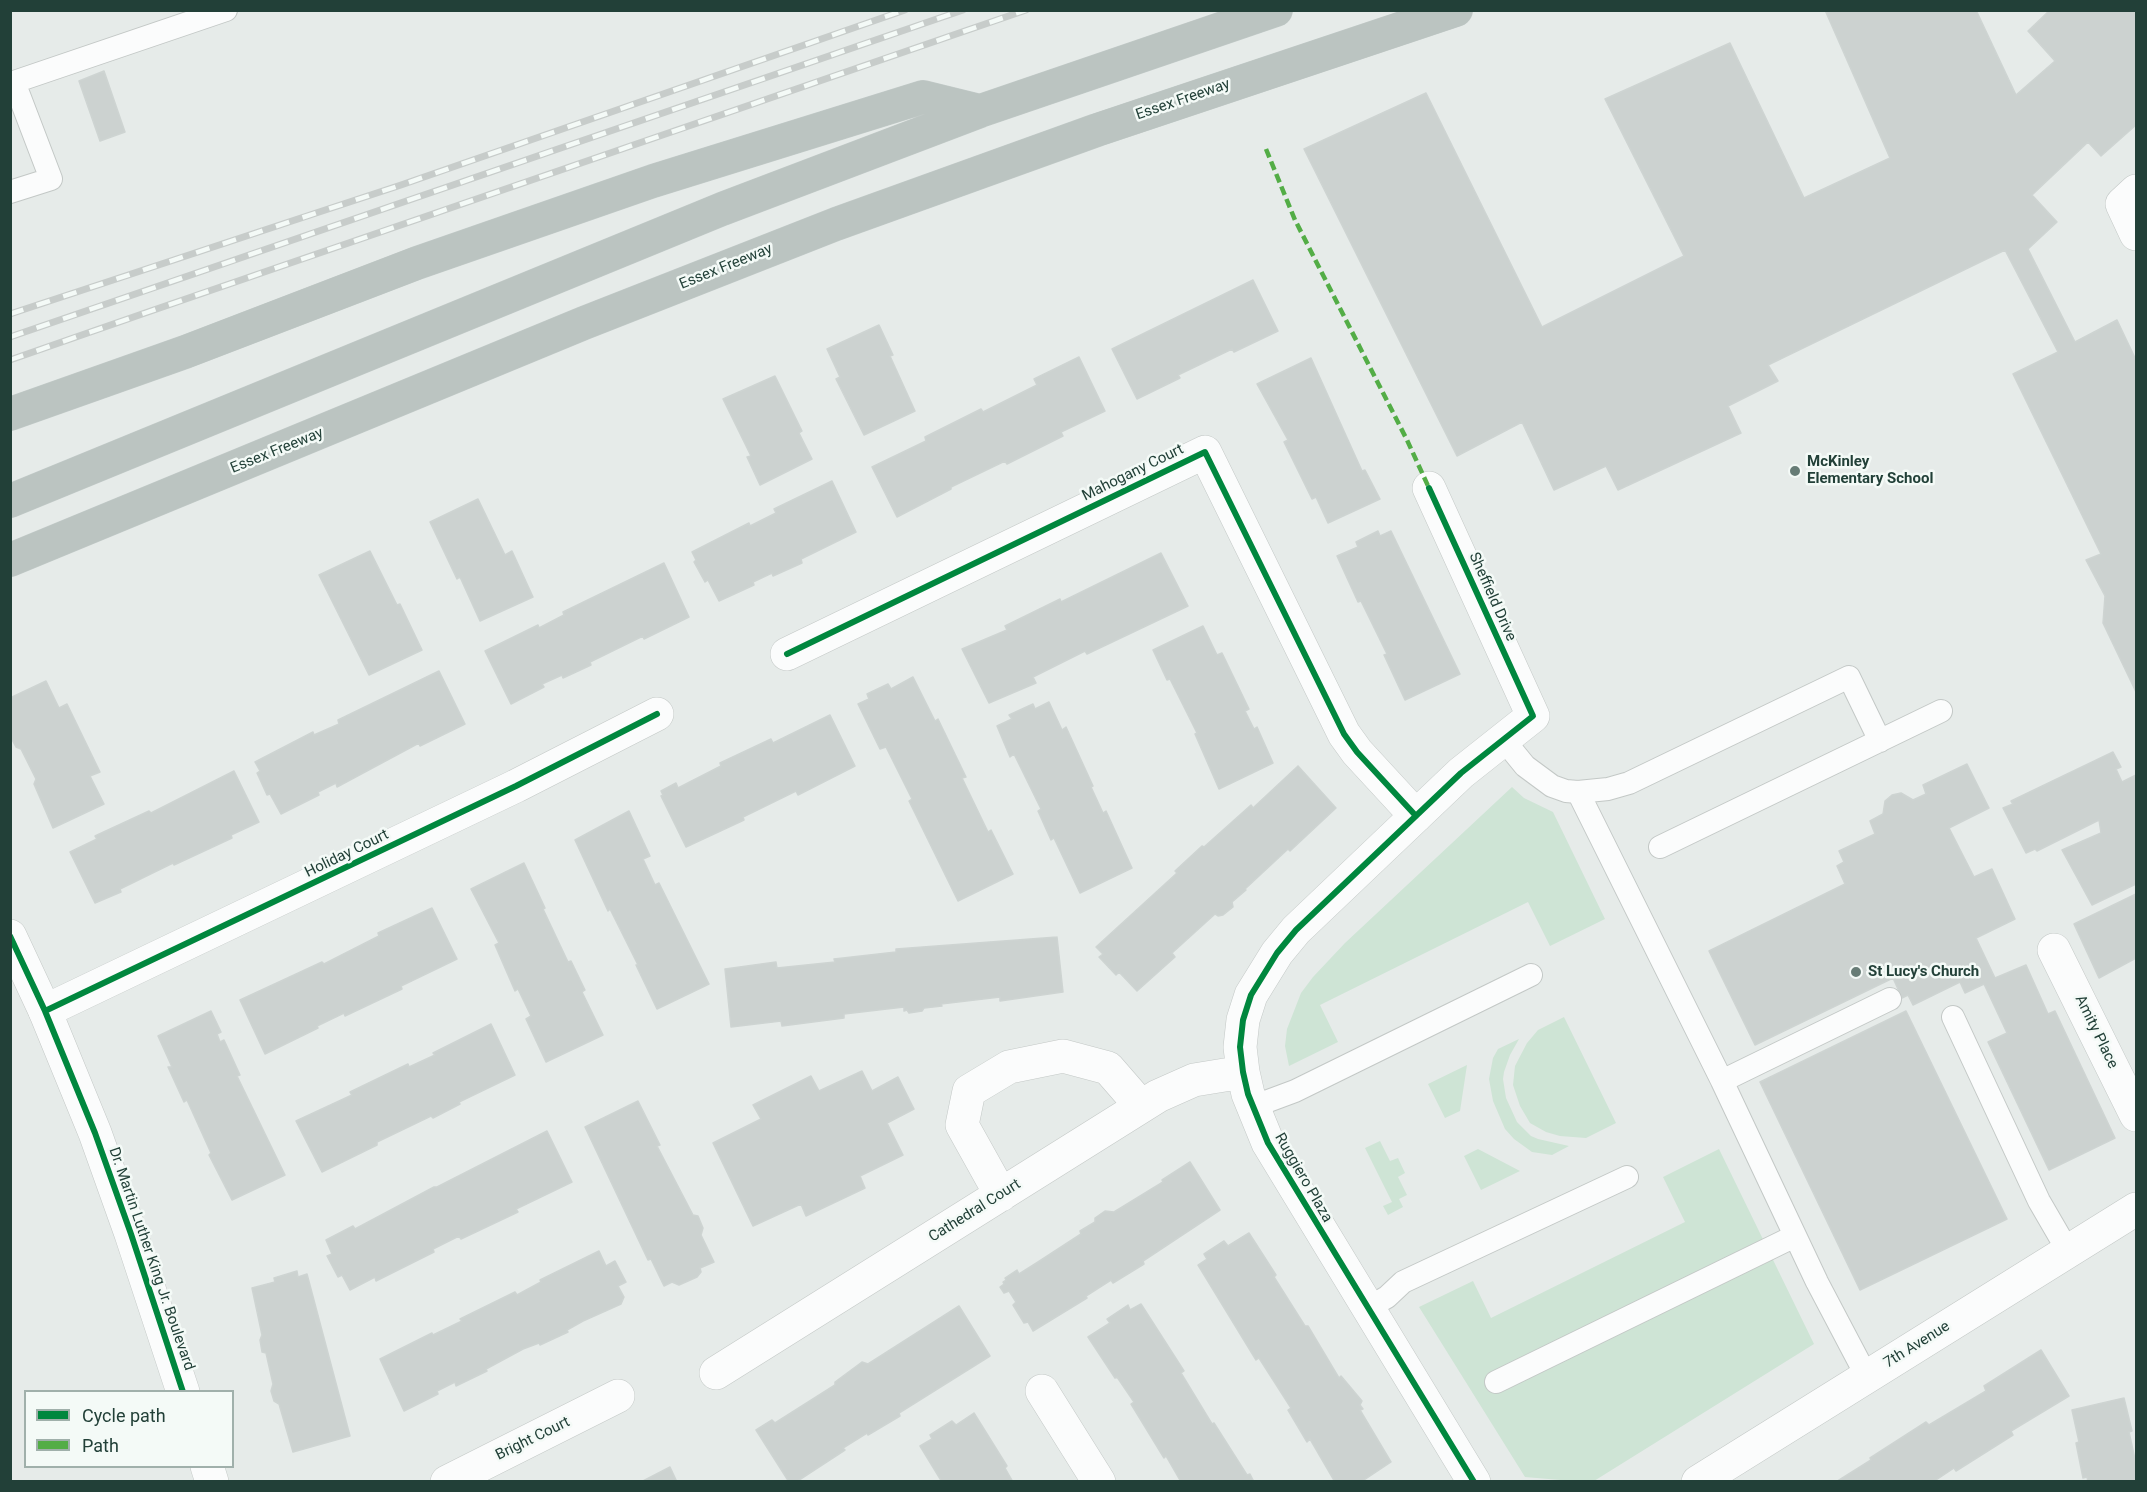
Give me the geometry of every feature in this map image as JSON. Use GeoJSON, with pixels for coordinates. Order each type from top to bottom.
{"type":"FeatureCollection","features":[{"type":"Feature","properties":{"kind":"highway","name":"Essex Freeway"},"geometry":{"type":"LineString","coordinates":[[10,560],[594,319],[836,224],[1097,130],[1456,10]]}},
{"type":"Feature","properties":{"kind":"highway"},"geometry":{"type":"LineString","coordinates":[[10,501],[702,217],[980,111],[1266,13]]}},
{"type":"Feature","properties":{"kind":"highway"},"geometry":{"type":"LineString","coordinates":[[10,414],[185,352],[417,263],[653,181],[923,97],[980,111]]}},
{"type":"Feature","properties":{"kind":"street"},"geometry":{"type":"LineString","coordinates":[[2129,198],[2136,234]]}},
{"type":"Feature","properties":{"kind":"street","name":"Mahogany Court"},"geometry":{"type":"LineString","coordinates":[[787,654],[1205,452],[1344,734],[1357,752],[1416,816]]}},
{"type":"Feature","properties":{"kind":"street","name":"Sheffield Drive"},"geometry":{"type":"LineString","coordinates":[[1429,488],[1533,716]]}},
{"type":"Feature","properties":{"kind":"street","name":"Holiday Court"},"geometry":{"type":"LineString","coordinates":[[45,1011],[505,792],[657,714]]}},
{"type":"Feature","properties":{"kind":"street","name":"Ruggiero Plaza"},"geometry":{"type":"LineString","coordinates":[[1474,1482],[1282,1168],[1252,1107],[1243,1072],[1240,1047],[1243,1020],[1251,995],[1277,953],[1314,912],[1461,774],[1533,716]]}},
{"type":"Feature","properties":{"kind":"street","name":"Dr. Martin Luther King Jr. Boulevard"},"geometry":{"type":"LineString","coordinates":[[12,944],[45,1011],[114,1183],[182,1390]]}},
{"type":"Feature","properties":{"kind":"street","name":"Amity Place"},"geometry":{"type":"LineString","coordinates":[[2054,950],[2136,1115]]}},
{"type":"Feature","properties":{"kind":"street"},"geometry":{"type":"LineString","coordinates":[[1001,1195],[962,1125],[969,1092],[1009,1067],[1063,1056],[1108,1068],[1141,1107]]}},
{"type":"Feature","properties":{"kind":"street","name":"Cathedral Court"},"geometry":{"type":"LineString","coordinates":[[716,1373],[1158,1096],[1194,1080],[1243,1072]]}},
{"type":"Feature","properties":{"kind":"street","name":"7th Avenue"},"geometry":{"type":"LineString","coordinates":[[1698,1482],[2068,1251],[2134,1217]]}},
{"type":"Feature","properties":{"kind":"street"},"geometry":{"type":"LineString","coordinates":[[1042,1391],[1099,1482]]}},
{"type":"Feature","properties":{"kind":"street","name":"Bright Court"},"geometry":{"type":"LineString","coordinates":[[447,1482],[618,1396]]}},
{"type":"Feature","properties":{"kind":"lane"},"geometry":{"type":"LineString","coordinates":[[10,192],[51,179],[14,82],[226,10]]}},
{"type":"Feature","properties":{"kind":"lane"},"geometry":{"type":"LineString","coordinates":[[1503,740],[1535,776],[1552,786],[1578,792],[1608,789],[1629,783],[1849,676],[1880,741]]}},
{"type":"Feature","properties":{"kind":"lane"},"geometry":{"type":"LineString","coordinates":[[1660,847],[1941,711]]}},
{"type":"Feature","properties":{"kind":"lane"},"geometry":{"type":"LineString","coordinates":[[1578,792],[1722,1081],[1795,1236],[1867,1377]]}},
{"type":"Feature","properties":{"kind":"lane"},"geometry":{"type":"LineString","coordinates":[[1252,1107],[1288,1094],[1531,975]]}},
{"type":"Feature","properties":{"kind":"lane"},"geometry":{"type":"LineString","coordinates":[[1722,1081],[1890,999]]}},
{"type":"Feature","properties":{"kind":"lane"},"geometry":{"type":"LineString","coordinates":[[1953,1017],[2039,1201],[2068,1251]]}},
{"type":"Feature","properties":{"kind":"lane"},"geometry":{"type":"LineString","coordinates":[[1368,1308],[1387,1297],[1403,1282],[1627,1177]]}},
{"type":"Feature","properties":{"kind":"lane"},"geometry":{"type":"LineString","coordinates":[[1496,1383],[1795,1236]]}},
{"type":"Feature","properties":{"kind":"green space"},"geometry":{"type":"Polygon","coordinates":[[[1512,787],[1524,798],[1553,812],[1605,919],[1550,946],[1528,902],[1320,1005],[1338,1042],[1289,1066],[1285,1046],[1287,1029],[1301,993],[1313,977],[1345,943],[1512,787]]]}},
{"type":"Feature","properties":{"kind":"green space"},"geometry":{"type":"Polygon","coordinates":[[[1564,1017],[1616,1123],[1586,1138],[1560,1136],[1546,1132],[1530,1123],[1520,1106],[1513,1085],[1515,1066],[1527,1043],[1538,1030],[1564,1017]]]}},
{"type":"Feature","properties":{"kind":"green space"},"geometry":{"type":"Polygon","coordinates":[[[1519,1039],[1504,1072],[1506,1098],[1517,1122],[1531,1136],[1569,1146],[1552,1155],[1532,1152],[1514,1139],[1505,1129],[1493,1101],[1489,1079],[1493,1058],[1498,1049],[1519,1039]]]}},
{"type":"Feature","properties":{"kind":"green space"},"geometry":{"type":"Polygon","coordinates":[[[1467,1065],[1460,1111],[1445,1118],[1428,1084],[1467,1065]]]}},
{"type":"Feature","properties":{"kind":"green space"},"geometry":{"type":"Polygon","coordinates":[[[1380,1141],[1390,1161],[1398,1158],[1405,1173],[1398,1177],[1407,1195],[1399,1199],[1403,1207],[1388,1215],[1383,1206],[1392,1202],[1365,1148],[1380,1141]]]}},
{"type":"Feature","properties":{"kind":"green space"},"geometry":{"type":"Polygon","coordinates":[[[1478,1149],[1520,1171],[1481,1190],[1464,1156],[1478,1149]]]}},
{"type":"Feature","properties":{"kind":"green space"},"geometry":{"type":"Polygon","coordinates":[[[1719,1149],[1814,1344],[1594,1481],[1525,1477],[1419,1307],[1473,1281],[1491,1318],[1685,1222],[1663,1177],[1719,1149]]]}},
{"type":"Feature","properties":{"kind":"building"},"geometry":{"type":"Polygon","coordinates":[[[1825,10],[1976,10],[2016,95],[2055,61],[2028,31],[2050,10],[2136,10],[2136,125],[2101,156],[2088,142],[2032,195],[2057,222],[2028,249],[2075,342],[2117,320],[2136,360],[2136,692],[2103,623],[2105,596],[2086,560],[2101,554],[2013,374],[2058,352],[2005,250],[1768,365],[1778,381],[1728,406],[1741,433],[1618,490],[1606,466],[1554,490],[1522,422],[1457,456],[1304,149],[1426,93],[1542,327],[1684,256],[1605,99],[1730,43],[1804,198],[1890,158],[1825,10]]]}},
{"type":"Feature","properties":{"kind":"building"},"geometry":{"type":"Polygon","coordinates":[[[104,71],[125,132],[100,141],[79,81],[104,71]]]}},
{"type":"Feature","properties":{"kind":"building"},"geometry":{"type":"Polygon","coordinates":[[[1253,280],[1278,331],[1234,352],[1232,349],[1178,375],[1180,378],[1137,399],[1112,349],[1253,280]]]}},
{"type":"Feature","properties":{"kind":"building"},"geometry":{"type":"Polygon","coordinates":[[[879,325],[893,355],[890,356],[915,411],[864,435],[836,379],[840,377],[827,349],[879,325]]]}},
{"type":"Feature","properties":{"kind":"building"},"geometry":{"type":"Polygon","coordinates":[[[1079,357],[1105,411],[1061,432],[1063,436],[1007,464],[1005,461],[951,487],[897,517],[872,467],[926,441],[925,437],[981,409],[983,412],[1037,385],[1034,379],[1079,357]]]}},
{"type":"Feature","properties":{"kind":"building"},"geometry":{"type":"Polygon","coordinates":[[[1311,358],[1362,471],[1365,470],[1380,499],[1328,523],[1316,497],[1312,499],[1284,442],[1288,440],[1257,384],[1311,358]]]}},
{"type":"Feature","properties":{"kind":"building"},"geometry":{"type":"Polygon","coordinates":[[[775,376],[802,431],[799,433],[812,459],[760,485],[747,457],[751,456],[723,399],[775,376]]]}},
{"type":"Feature","properties":{"kind":"building"},"geometry":{"type":"Polygon","coordinates":[[[832,481],[856,532],[801,559],[802,563],[773,576],[772,573],[753,582],[754,585],[719,601],[708,580],[705,582],[694,562],[696,560],[692,552],[749,523],[750,526],[776,513],[774,509],[832,481]]]}},
{"type":"Feature","properties":{"kind":"building"},"geometry":{"type":"Polygon","coordinates":[[[478,499],[505,555],[512,551],[533,597],[480,621],[460,577],[457,579],[430,522],[478,499]]]}},
{"type":"Feature","properties":{"kind":"building"},"geometry":{"type":"Polygon","coordinates":[[[1378,531],[1380,536],[1391,531],[1460,674],[1405,700],[1384,655],[1387,654],[1361,601],[1358,602],[1337,556],[1358,547],[1356,542],[1378,531]]]}},
{"type":"Feature","properties":{"kind":"building"},"geometry":{"type":"Polygon","coordinates":[[[370,551],[397,605],[400,604],[422,650],[369,675],[319,575],[370,551]]]}},
{"type":"Feature","properties":{"kind":"building"},"geometry":{"type":"Polygon","coordinates":[[[1161,553],[1188,606],[1087,654],[1085,651],[1033,677],[1036,683],[989,703],[962,649],[1007,630],[1005,626],[1060,599],[1061,602],[1161,553]]]}},
{"type":"Feature","properties":{"kind":"building"},"geometry":{"type":"Polygon","coordinates":[[[664,563],[689,617],[644,639],[643,636],[563,678],[562,675],[542,684],[544,687],[511,704],[485,651],[538,625],[539,628],[564,615],[563,612],[664,563]]]}},
{"type":"Feature","properties":{"kind":"building"},"geometry":{"type":"Polygon","coordinates":[[[1203,626],[1217,655],[1222,653],[1249,709],[1245,711],[1254,729],[1257,727],[1273,763],[1219,789],[1195,734],[1197,733],[1153,650],[1203,626]]]}},
{"type":"Feature","properties":{"kind":"building"},"geometry":{"type":"Polygon","coordinates":[[[439,671],[465,724],[420,746],[419,743],[337,787],[336,783],[318,792],[319,795],[281,814],[270,794],[267,795],[257,773],[260,771],[255,762],[313,732],[314,735],[339,724],[338,720],[439,671]]]}},
{"type":"Feature","properties":{"kind":"building"},"geometry":{"type":"Polygon","coordinates":[[[913,677],[935,721],[938,719],[966,777],[962,778],[988,832],[991,830],[1013,874],[958,901],[909,801],[912,799],[886,747],[880,749],[858,704],[869,699],[867,694],[888,684],[891,689],[913,677]]]}},
{"type":"Feature","properties":{"kind":"building"},"geometry":{"type":"Polygon","coordinates":[[[46,681],[59,708],[67,704],[100,772],[90,776],[104,804],[53,828],[34,784],[36,779],[21,749],[16,747],[10,736],[10,698],[46,681]]]}},
{"type":"Feature","properties":{"kind":"building"},"geometry":{"type":"Polygon","coordinates":[[[1049,702],[1062,730],[1066,727],[1103,813],[1106,811],[1132,868],[1080,893],[1054,838],[1051,840],[1038,811],[1041,809],[1014,754],[1010,757],[997,726],[1012,719],[1009,715],[1033,704],[1035,709],[1049,702]]]}},
{"type":"Feature","properties":{"kind":"building"},"geometry":{"type":"Polygon","coordinates":[[[830,715],[855,766],[798,795],[796,791],[743,817],[744,820],[686,847],[661,796],[663,795],[661,791],[676,783],[678,788],[721,766],[720,763],[771,739],[773,743],[830,715]]]}},
{"type":"Feature","properties":{"kind":"building"},"geometry":{"type":"Polygon","coordinates":[[[2113,752],[2121,767],[2116,769],[2122,782],[2136,775],[2136,884],[2092,905],[2062,850],[2101,833],[2099,820],[2037,851],[2035,849],[2026,853],[2003,808],[2013,804],[2011,801],[2113,752]]]}},
{"type":"Feature","properties":{"kind":"building","name":"St Lucy's Church"},"geometry":{"type":"Polygon","coordinates":[[[1967,764],[1989,808],[1949,828],[1974,877],[1992,869],[2015,919],[1976,938],[1995,978],[2026,965],[2048,1014],[2055,1011],[2115,1138],[2049,1170],[1988,1042],[2007,1033],[1984,984],[1965,993],[1960,982],[1913,1005],[1908,995],[1902,998],[1893,978],[1755,1045],[1709,951],[1845,884],[1837,866],[1844,862],[1839,851],[1875,834],[1870,821],[1883,814],[1885,801],[1892,795],[1901,793],[1913,800],[1926,794],[1923,785],[1967,764]]]}},
{"type":"Feature","properties":{"kind":"building"},"geometry":{"type":"Polygon","coordinates":[[[1298,766],[1336,808],[1245,889],[1232,902],[1233,907],[1223,915],[1215,914],[1172,953],[1175,957],[1137,991],[1119,972],[1116,975],[1099,957],[1103,954],[1096,947],[1177,873],[1175,871],[1202,846],[1204,847],[1251,805],[1253,808],[1298,766]]]}},
{"type":"Feature","properties":{"kind":"building"},"geometry":{"type":"Polygon","coordinates":[[[234,771],[259,822],[231,835],[232,838],[174,865],[173,863],[120,889],[121,892],[95,903],[70,852],[97,839],[95,836],[149,811],[151,813],[234,771]]]}},
{"type":"Feature","properties":{"kind":"building"},"geometry":{"type":"Polygon","coordinates":[[[629,811],[650,856],[643,859],[655,885],[659,883],[709,984],[657,1009],[636,965],[638,965],[610,909],[608,911],[575,840],[629,811]]]}},
{"type":"Feature","properties":{"kind":"building"},"geometry":{"type":"Polygon","coordinates":[[[524,863],[568,962],[571,961],[585,990],[582,992],[603,1035],[546,1062],[526,1019],[531,1016],[518,989],[515,991],[495,945],[499,943],[471,889],[524,863]]]}},
{"type":"Feature","properties":{"kind":"building"},"geometry":{"type":"Polygon","coordinates":[[[2136,894],[2136,958],[2099,978],[2074,924],[2136,894]]]}},
{"type":"Feature","properties":{"kind":"building"},"geometry":{"type":"Polygon","coordinates":[[[432,908],[457,959],[401,986],[402,989],[345,1016],[344,1013],[265,1054],[240,1000],[322,962],[324,964],[379,936],[378,933],[432,908]]]}},
{"type":"Feature","properties":{"kind":"building"},"geometry":{"type":"Polygon","coordinates":[[[1057,937],[1063,992],[1000,1001],[1000,997],[941,1004],[942,1006],[909,1013],[907,1010],[904,1011],[904,1007],[844,1014],[844,1018],[782,1026],[781,1021],[731,1027],[725,969],[776,962],[777,968],[835,962],[834,959],[896,952],[896,949],[1057,937]]]}},
{"type":"Feature","properties":{"kind":"building"},"geometry":{"type":"Polygon","coordinates":[[[211,1011],[221,1032],[217,1034],[220,1042],[224,1040],[240,1075],[237,1076],[285,1175],[232,1200],[209,1155],[211,1153],[187,1100],[184,1102],[168,1067],[172,1067],[158,1036],[211,1011]]]}},
{"type":"Feature","properties":{"kind":"building"},"geometry":{"type":"Polygon","coordinates":[[[1906,1011],[2007,1219],[1860,1290],[1760,1082],[1906,1011]]]}},
{"type":"Feature","properties":{"kind":"building"},"geometry":{"type":"Polygon","coordinates":[[[491,1024],[515,1075],[459,1102],[460,1104],[433,1118],[431,1116],[377,1142],[377,1145],[322,1172],[296,1121],[352,1095],[350,1092],[408,1064],[409,1067],[435,1055],[433,1053],[491,1024]]]}},
{"type":"Feature","properties":{"kind":"building"},"geometry":{"type":"Polygon","coordinates":[[[862,1071],[872,1091],[898,1077],[914,1109],[887,1123],[903,1155],[860,1176],[865,1188],[806,1216],[801,1204],[753,1226],[713,1143],[761,1119],[753,1105],[811,1076],[819,1091],[862,1071]]]}},
{"type":"Feature","properties":{"kind":"building"},"geometry":{"type":"Polygon","coordinates":[[[638,1101],[660,1145],[657,1146],[693,1215],[698,1216],[703,1228],[701,1235],[714,1262],[700,1268],[701,1272],[697,1277],[679,1285],[672,1282],[664,1286],[651,1259],[648,1260],[585,1127],[638,1101]]]}},
{"type":"Feature","properties":{"kind":"building"},"geometry":{"type":"Polygon","coordinates":[[[547,1131],[572,1182],[516,1209],[518,1212],[461,1239],[459,1236],[433,1249],[434,1252],[376,1281],[375,1277],[350,1290],[342,1275],[338,1277],[327,1256],[332,1254],[326,1240],[353,1226],[355,1229],[547,1131]]]}},
{"type":"Feature","properties":{"kind":"building"},"geometry":{"type":"Polygon","coordinates":[[[1190,1162],[1220,1210],[1143,1261],[1144,1264],[1113,1283],[1111,1280],[1086,1296],[1087,1298],[1033,1331],[1028,1322],[1024,1323],[1013,1305],[1016,1302],[1009,1291],[1004,1293],[1000,1287],[1004,1284],[1005,1278],[1017,1270],[1019,1274],[1081,1234],[1080,1231],[1095,1222],[1095,1218],[1105,1211],[1114,1212],[1163,1182],[1162,1180],[1190,1162]]]}},
{"type":"Feature","properties":{"kind":"building"},"geometry":{"type":"Polygon","coordinates":[[[1249,1233],[1276,1275],[1274,1277],[1305,1326],[1308,1326],[1339,1378],[1341,1376],[1362,1401],[1360,1405],[1363,1409],[1360,1410],[1391,1462],[1361,1482],[1335,1482],[1310,1439],[1307,1442],[1288,1410],[1291,1408],[1259,1358],[1256,1360],[1198,1265],[1207,1259],[1204,1254],[1224,1241],[1228,1246],[1249,1233]]]}},
{"type":"Feature","properties":{"kind":"building"},"geometry":{"type":"Polygon","coordinates":[[[599,1251],[606,1266],[615,1261],[626,1282],[618,1286],[624,1297],[621,1304],[583,1321],[567,1330],[568,1332],[540,1345],[539,1343],[523,1349],[486,1369],[487,1371],[456,1386],[455,1382],[437,1391],[438,1394],[404,1411],[380,1359],[462,1321],[460,1319],[515,1292],[517,1295],[541,1282],[540,1280],[599,1251]]]}},
{"type":"Feature","properties":{"kind":"building"},"geometry":{"type":"Polygon","coordinates":[[[297,1271],[298,1277],[307,1274],[350,1436],[293,1452],[279,1404],[274,1401],[271,1391],[273,1384],[266,1353],[262,1352],[260,1340],[262,1335],[252,1288],[275,1282],[274,1278],[297,1271]]]}},
{"type":"Feature","properties":{"kind":"building"},"geometry":{"type":"Polygon","coordinates":[[[1141,1304],[1184,1371],[1181,1373],[1212,1424],[1214,1423],[1247,1475],[1250,1474],[1254,1482],[1181,1482],[1166,1456],[1164,1458],[1131,1404],[1134,1402],[1088,1337],[1110,1323],[1107,1319],[1128,1305],[1130,1310],[1141,1304]]]}},
{"type":"Feature","properties":{"kind":"building"},"geometry":{"type":"Polygon","coordinates":[[[959,1306],[990,1356],[899,1413],[900,1416],[843,1448],[845,1450],[796,1482],[789,1482],[756,1430],[772,1420],[775,1423],[835,1385],[835,1382],[862,1362],[868,1364],[959,1306]]]}},
{"type":"Feature","properties":{"kind":"building"},"geometry":{"type":"Polygon","coordinates":[[[2041,1350],[2069,1396],[2011,1431],[2013,1435],[1956,1471],[1954,1468],[1933,1482],[1836,1482],[1926,1422],[1929,1425],[1986,1391],[1984,1386],[2041,1350]]]}},
{"type":"Feature","properties":{"kind":"building"},"geometry":{"type":"Polygon","coordinates":[[[2124,1398],[2132,1431],[2129,1432],[2136,1464],[2136,1482],[2088,1482],[2087,1477],[2083,1478],[2076,1443],[2079,1442],[2072,1410],[2124,1398]]]}},
{"type":"Feature","properties":{"kind":"building"},"geometry":{"type":"Polygon","coordinates":[[[974,1413],[1007,1466],[1005,1468],[1013,1482],[942,1482],[920,1446],[932,1439],[930,1435],[952,1421],[956,1425],[974,1413]]]}},
{"type":"Feature","properties":{"kind":"building"},"geometry":{"type":"Polygon","coordinates":[[[670,1467],[677,1482],[641,1482],[670,1467]]]}},
{"type":"Feature","properties":{"kind":"railway"},"geometry":{"type":"LineString","coordinates":[[10,314],[401,185],[905,10]]}},
{"type":"Feature","properties":{"kind":"railway"},"geometry":{"type":"LineString","coordinates":[[10,337],[963,10]]}},
{"type":"Feature","properties":{"kind":"railway"},"geometry":{"type":"LineString","coordinates":[[10,360],[1026,10]]}},
{"type":"Feature","properties":{"kind":"marked path"},"geometry":{"type":"LineString","coordinates":[[1266,149],[1295,220],[1429,488]]}},
{"type":"Feature","properties":{"kind":"cycle path"},"geometry":{"type":"LineString","coordinates":[[787,654],[1205,452],[1344,734],[1357,752],[1416,816]]}},
{"type":"Feature","properties":{"kind":"cycle path"},"geometry":{"type":"LineString","coordinates":[[1429,488],[1533,716],[1461,773],[1296,930],[1277,953],[1251,995],[1243,1020],[1240,1047],[1248,1094],[1268,1143],[1474,1482]]}},
{"type":"Feature","properties":{"kind":"cycle path"},"geometry":{"type":"LineString","coordinates":[[45,1011],[516,786],[657,714]]}},
{"type":"Feature","properties":{"kind":"cycle path"},"geometry":{"type":"LineString","coordinates":[[10,936],[45,1011],[95,1133],[182,1390]]}},
{"type":"Feature","properties":{"kind":"place","name":"McKinley Elementary School"},"geometry":{"type":"Point","coordinates":[1795,471]}},
{"type":"Feature","properties":{"kind":"place","name":"St Lucy's Church"},"geometry":{"type":"Point","coordinates":[1856,972]}}]}
